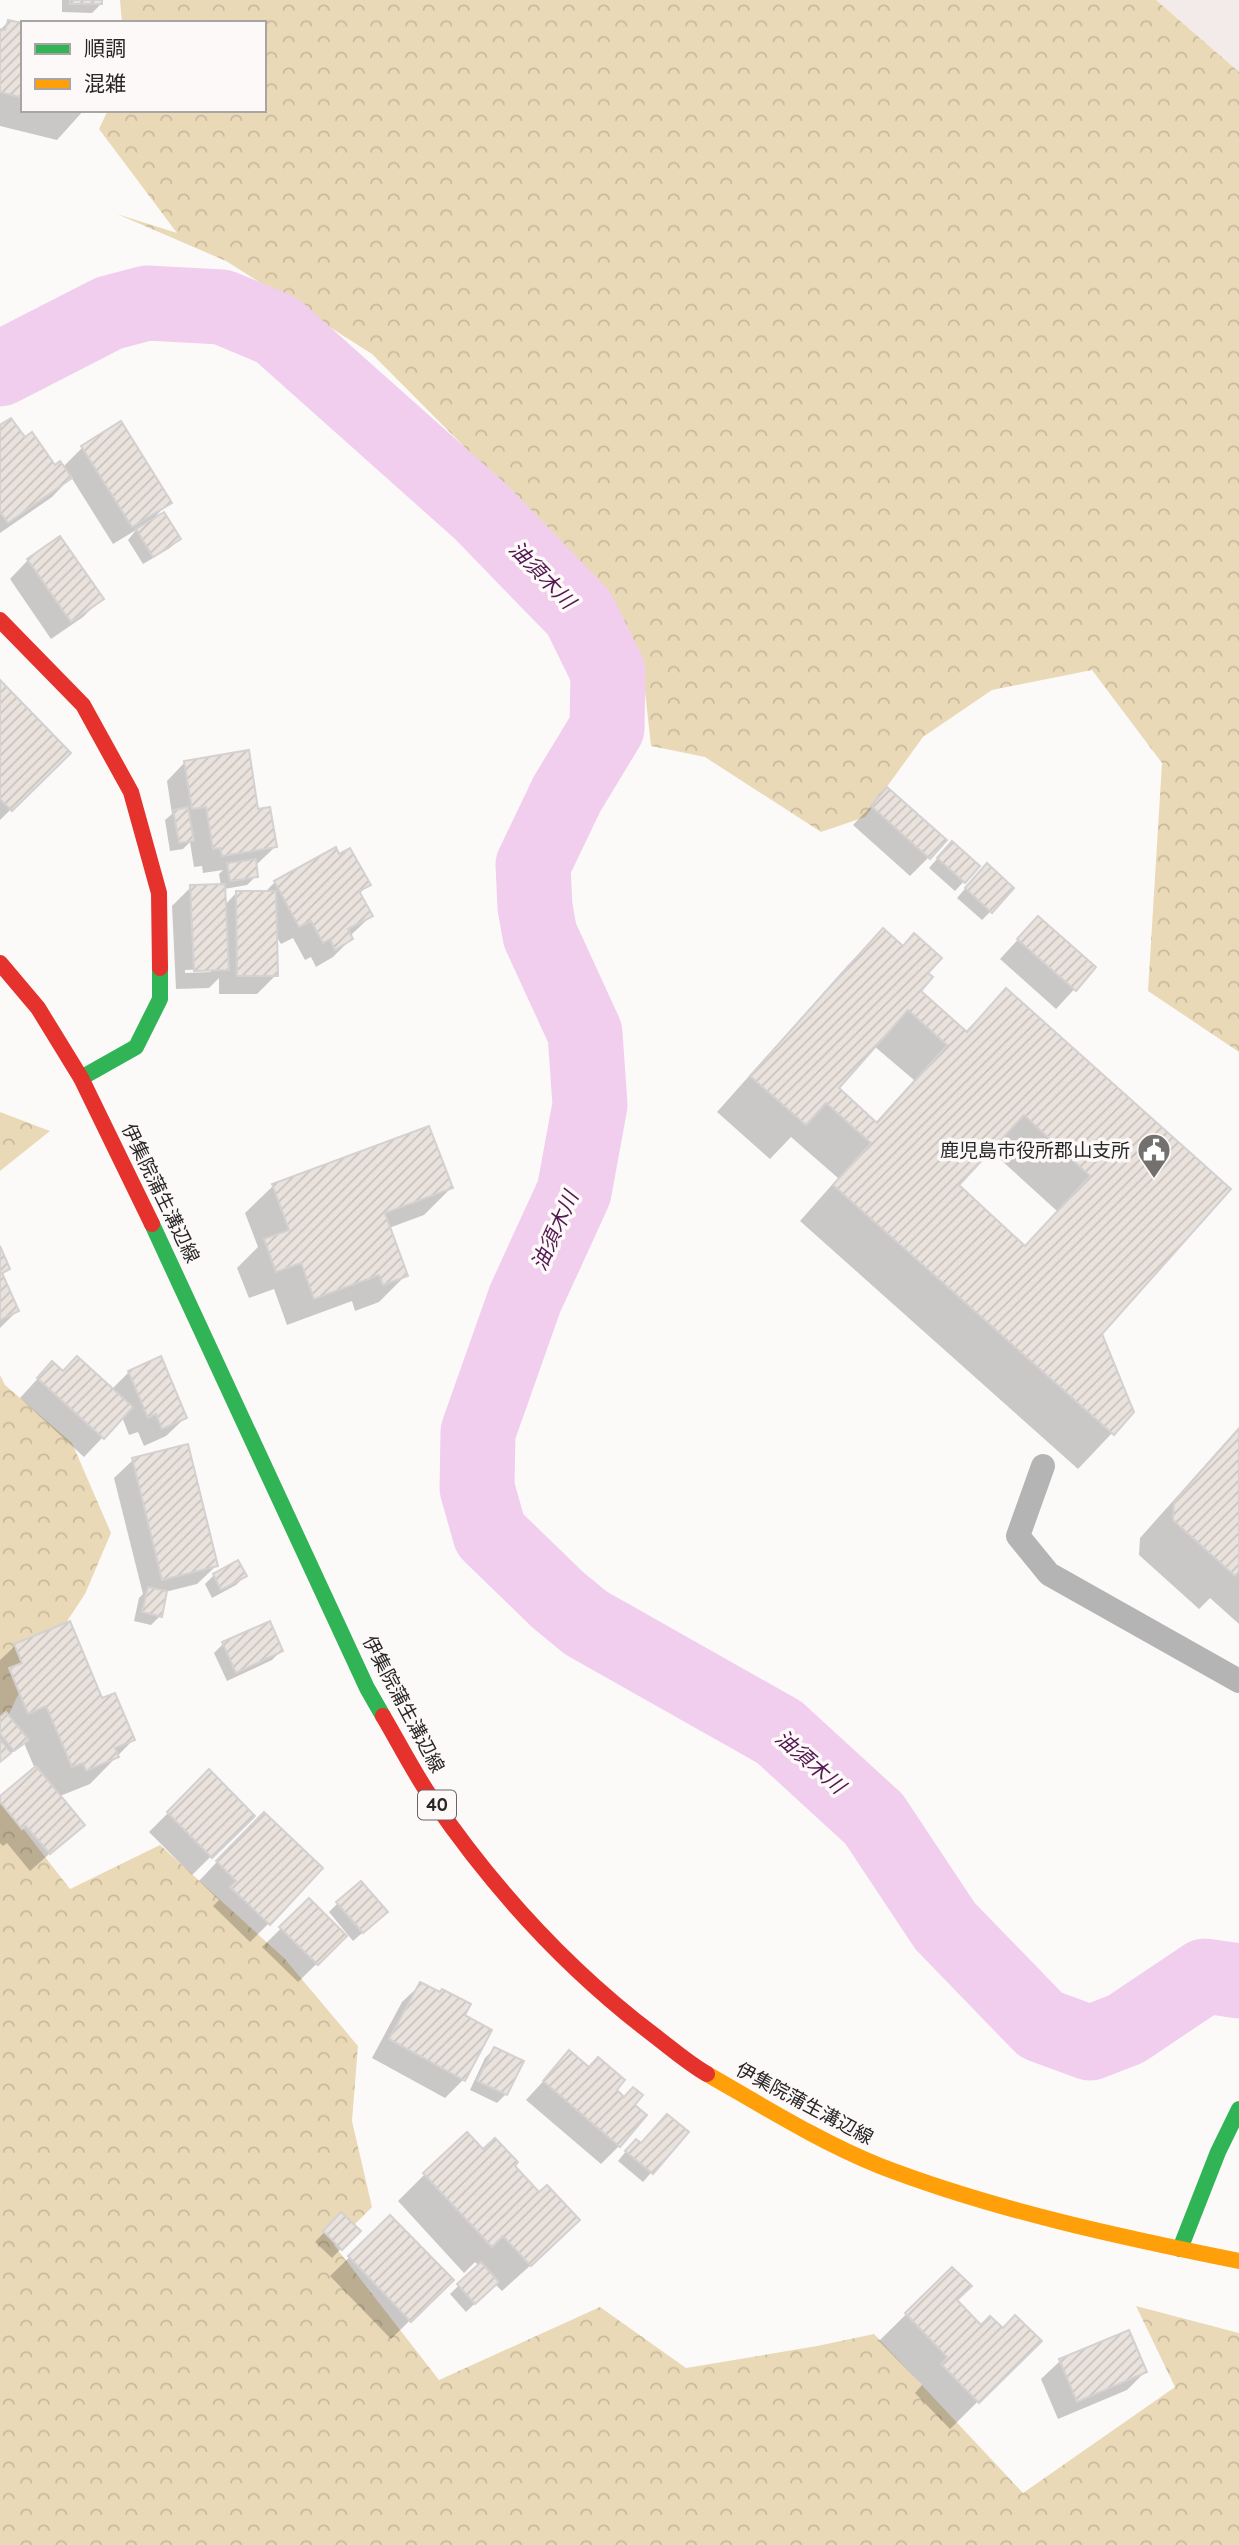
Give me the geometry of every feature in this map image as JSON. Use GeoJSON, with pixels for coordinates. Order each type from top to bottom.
{"type":"FeatureCollection","features":[{"type":"Feature","properties":{"kind":"main road"},"geometry":{"type":"LineString","coordinates":[[0,620],[83,705],[131,792],[159,893],[160,999],[136,1047],[81,1079]]}},
{"type":"Feature","properties":{"kind":"main road","name":"伊集院蒲生溝辺線"},"geometry":{"type":"LineString","coordinates":[[0,963],[38,1008],[81,1079],[134,1184],[367,1688],[431,1798],[487,1871],[539,1931],[592,1985],[698,2068],[797,2126],[877,2165],[971,2198],[1180,2249],[1239,2260]]}},
{"type":"Feature","properties":{"kind":"main road"},"geometry":{"type":"LineString","coordinates":[[1180,2249],[1217,2152],[1239,2109]]}},
{"type":"Feature","properties":{"kind":"lane"},"geometry":{"type":"LineString","coordinates":[[1043,1466],[1018,1536],[1049,1574],[1239,1681]]}},
{"type":"Feature","properties":{"kind":"shaded area"},"geometry":{"type":"Polygon","coordinates":[[[1156,0],[1239,0],[1239,72],[1156,0]]]}},
{"type":"Feature","properties":{"kind":"green space"},"geometry":{"type":"Polygon","coordinates":[[[120,0],[1156,0],[1239,72],[1239,1052],[1148,991],[1162,763],[1092,670],[992,690],[923,737],[865,817],[821,832],[705,757],[651,746],[643,673],[582,565],[372,354],[226,261],[117,214],[177,233],[99,129],[107,112],[266,112],[266,21],[122,21],[120,0]]]}},
{"type":"Feature","properties":{"kind":"green space"},"geometry":{"type":"Polygon","coordinates":[[[0,1112],[50,1131],[0,1171],[0,1112]]]}},
{"type":"Feature","properties":{"kind":"green space"},"geometry":{"type":"Polygon","coordinates":[[[0,1375],[5,1385],[72,1443],[111,1533],[85,1594],[17,1697],[0,1733],[0,1375]]]}},
{"type":"Feature","properties":{"kind":"green space"},"geometry":{"type":"Polygon","coordinates":[[[0,1799],[70,1889],[160,1845],[284,1958],[358,2046],[352,2121],[372,2207],[334,2245],[439,2380],[600,2307],[686,2368],[874,2334],[1023,2493],[1175,2387],[1136,2306],[1239,2333],[1239,2545],[0,2545],[0,1799]]]}},
{"type":"Feature","properties":{"kind":"building"},"geometry":{"type":"Polygon","coordinates":[[[70,0],[102,0],[102,4],[70,4],[70,0]]]}},
{"type":"Feature","properties":{"kind":"building"},"geometry":{"type":"Polygon","coordinates":[[[8,20],[21,23],[21,97],[0,92],[0,29],[5,30],[8,20]]]}},
{"type":"Feature","properties":{"kind":"building"},"geometry":{"type":"Polygon","coordinates":[[[11,418],[25,437],[32,432],[55,465],[60,461],[72,478],[8,523],[0,512],[0,425],[11,418]]]}},
{"type":"Feature","properties":{"kind":"building"},"geometry":{"type":"Polygon","coordinates":[[[121,421],[172,503],[132,527],[81,446],[121,421]]]}},
{"type":"Feature","properties":{"kind":"building"},"geometry":{"type":"Polygon","coordinates":[[[164,512],[181,539],[153,557],[136,529],[164,512]]]}},
{"type":"Feature","properties":{"kind":"building"},"geometry":{"type":"Polygon","coordinates":[[[60,536],[104,599],[71,622],[27,559],[60,536]]]}},
{"type":"Feature","properties":{"kind":"building"},"geometry":{"type":"Polygon","coordinates":[[[0,680],[71,753],[12,811],[0,799],[0,680]]]}},
{"type":"Feature","properties":{"kind":"building"},"geometry":{"type":"Polygon","coordinates":[[[249,750],[258,809],[270,807],[277,847],[222,856],[220,848],[213,849],[206,807],[192,809],[184,761],[249,750]]]}},
{"type":"Feature","properties":{"kind":"building"},"geometry":{"type":"Polygon","coordinates":[[[887,787],[947,840],[930,859],[871,806],[887,787]]]}},
{"type":"Feature","properties":{"kind":"building"},"geometry":{"type":"Polygon","coordinates":[[[188,807],[194,841],[179,843],[173,810],[188,807]]]}},
{"type":"Feature","properties":{"kind":"building"},"geometry":{"type":"Polygon","coordinates":[[[952,841],[980,866],[965,883],[937,858],[952,841]]]}},
{"type":"Feature","properties":{"kind":"building"},"geometry":{"type":"Polygon","coordinates":[[[336,847],[339,854],[350,848],[371,885],[359,891],[373,916],[348,929],[353,939],[335,950],[330,939],[323,943],[311,921],[299,927],[274,881],[336,847]]]}},
{"type":"Feature","properties":{"kind":"building"},"geometry":{"type":"Polygon","coordinates":[[[256,859],[258,877],[230,881],[227,863],[256,859]]]}},
{"type":"Feature","properties":{"kind":"building"},"geometry":{"type":"Polygon","coordinates":[[[987,863],[1014,888],[992,913],[965,888],[987,863]]]}},
{"type":"Feature","properties":{"kind":"building"},"geometry":{"type":"Polygon","coordinates":[[[225,884],[229,970],[194,971],[190,885],[225,884]]]}},
{"type":"Feature","properties":{"kind":"building"},"geometry":{"type":"Polygon","coordinates":[[[236,891],[276,891],[278,976],[237,976],[236,891]]]}},
{"type":"Feature","properties":{"kind":"building"},"geometry":{"type":"Polygon","coordinates":[[[1038,916],[1096,967],[1076,991],[1017,939],[1038,916]]]}},
{"type":"Feature","properties":{"kind":"building","name":"鹿児島市役所郡山支所"},"geometry":{"type":"Polygon","coordinates":[[[883,928],[903,946],[914,933],[942,958],[928,973],[933,977],[921,991],[967,1032],[1006,988],[1231,1189],[1102,1334],[1134,1412],[1114,1435],[833,1185],[871,1143],[826,1103],[806,1125],[750,1076],[883,928]],[[908,1010],[839,1088],[877,1123],[947,1045],[908,1010]],[[1024,1115],[959,1185],[1025,1246],[1090,1176],[1024,1115]]]}},
{"type":"Feature","properties":{"kind":"building"},"geometry":{"type":"Polygon","coordinates":[[[429,1126],[453,1188],[385,1213],[408,1276],[383,1285],[379,1275],[314,1299],[301,1263],[276,1272],[264,1239],[289,1230],[272,1184],[429,1126]]]}},
{"type":"Feature","properties":{"kind":"building"},"geometry":{"type":"Polygon","coordinates":[[[0,1246],[10,1269],[2,1273],[19,1311],[0,1320],[0,1246]]]}},
{"type":"Feature","properties":{"kind":"building"},"geometry":{"type":"Polygon","coordinates":[[[77,1356],[133,1407],[104,1439],[37,1378],[52,1361],[63,1371],[77,1356]]]}},
{"type":"Feature","properties":{"kind":"building"},"geometry":{"type":"Polygon","coordinates":[[[161,1356],[187,1418],[162,1429],[156,1414],[148,1418],[128,1371],[161,1356]]]}},
{"type":"Feature","properties":{"kind":"building"},"geometry":{"type":"Polygon","coordinates":[[[1239,1429],[1239,1571],[1235,1576],[1173,1520],[1174,1502],[1239,1429]]]}},
{"type":"Feature","properties":{"kind":"building"},"geometry":{"type":"Polygon","coordinates":[[[188,1444],[218,1566],[162,1580],[132,1458],[188,1444]]]}},
{"type":"Feature","properties":{"kind":"building"},"geometry":{"type":"Polygon","coordinates":[[[238,1560],[247,1576],[221,1590],[213,1574],[238,1560]]]}},
{"type":"Feature","properties":{"kind":"building"},"geometry":{"type":"Polygon","coordinates":[[[148,1587],[167,1591],[162,1617],[142,1612],[148,1587]]]}},
{"type":"Feature","properties":{"kind":"building"},"geometry":{"type":"Polygon","coordinates":[[[70,1621],[102,1698],[115,1693],[135,1740],[115,1748],[119,1757],[86,1771],[83,1763],[72,1767],[46,1706],[28,1714],[9,1668],[22,1663],[14,1644],[70,1621]]]}},
{"type":"Feature","properties":{"kind":"building"},"geometry":{"type":"Polygon","coordinates":[[[270,1621],[283,1651],[236,1673],[222,1642],[270,1621]]]}},
{"type":"Feature","properties":{"kind":"building"},"geometry":{"type":"Polygon","coordinates":[[[6,1712],[29,1740],[14,1751],[0,1734],[0,1717],[6,1712]]]}},
{"type":"Feature","properties":{"kind":"building"},"geometry":{"type":"Polygon","coordinates":[[[0,1739],[11,1753],[0,1762],[0,1739]]]}},
{"type":"Feature","properties":{"kind":"building"},"geometry":{"type":"Polygon","coordinates":[[[36,1766],[85,1825],[50,1854],[26,1826],[22,1829],[0,1802],[0,1796],[36,1766]]]}},
{"type":"Feature","properties":{"kind":"building"},"geometry":{"type":"Polygon","coordinates":[[[209,1769],[255,1816],[212,1858],[167,1812],[209,1769]]]}},
{"type":"Feature","properties":{"kind":"building"},"geometry":{"type":"Polygon","coordinates":[[[264,1812],[323,1868],[270,1925],[230,1887],[236,1881],[216,1861],[264,1812]]]}},
{"type":"Feature","properties":{"kind":"building"},"geometry":{"type":"Polygon","coordinates":[[[361,1881],[388,1912],[363,1933],[336,1902],[361,1881]]]}},
{"type":"Feature","properties":{"kind":"building"},"geometry":{"type":"Polygon","coordinates":[[[309,1898],[347,1936],[318,1965],[279,1927],[309,1898]]]}},
{"type":"Feature","properties":{"kind":"building"},"geometry":{"type":"Polygon","coordinates":[[[420,1982],[440,1992],[442,1989],[471,2004],[465,2015],[492,2030],[465,2081],[389,2039],[420,1982]]]}},
{"type":"Feature","properties":{"kind":"building"},"geometry":{"type":"Polygon","coordinates":[[[494,2047],[524,2061],[507,2095],[477,2081],[494,2047]]]}},
{"type":"Feature","properties":{"kind":"building"},"geometry":{"type":"Polygon","coordinates":[[[569,2050],[589,2067],[598,2057],[625,2080],[617,2090],[624,2097],[633,2087],[643,2095],[635,2105],[647,2115],[620,2147],[543,2081],[569,2050]]]}},
{"type":"Feature","properties":{"kind":"building"},"geometry":{"type":"Polygon","coordinates":[[[667,2114],[689,2132],[653,2174],[625,2151],[636,2139],[641,2143],[667,2114]]]}},
{"type":"Feature","properties":{"kind":"building"},"geometry":{"type":"Polygon","coordinates":[[[467,2132],[483,2149],[495,2138],[518,2162],[515,2166],[539,2192],[547,2185],[580,2220],[531,2266],[503,2236],[492,2247],[423,2173],[467,2132]]]}},
{"type":"Feature","properties":{"kind":"building"},"geometry":{"type":"Polygon","coordinates":[[[341,2212],[361,2231],[342,2250],[323,2231],[341,2212]]]}},
{"type":"Feature","properties":{"kind":"building"},"geometry":{"type":"Polygon","coordinates":[[[390,2215],[454,2280],[411,2322],[348,2256],[390,2215]]]}},
{"type":"Feature","properties":{"kind":"building"},"geometry":{"type":"Polygon","coordinates":[[[481,2262],[499,2282],[475,2304],[457,2284],[481,2262]]]}},
{"type":"Feature","properties":{"kind":"building"},"geometry":{"type":"Polygon","coordinates":[[[952,2267],[972,2286],[957,2300],[981,2325],[990,2316],[1003,2328],[1015,2315],[1042,2341],[979,2403],[941,2364],[947,2357],[905,2313],[952,2267]]]}},
{"type":"Feature","properties":{"kind":"building"},"geometry":{"type":"Polygon","coordinates":[[[1129,2330],[1147,2372],[1077,2402],[1059,2359],[1129,2330]]]}},
{"type":"Feature","properties":{"kind":"waterway","name":"油須木川"},"geometry":{"type":"LineString","coordinates":[[0,369],[109,313],[147,303],[222,307],[277,330],[480,511],[579,613],[608,672],[607,728],[567,794],[533,865],[535,907],[540,935],[585,1033],[590,1105],[574,1192],[525,1299],[478,1432],[477,1488],[490,1534],[558,1600],[586,1623],[779,1732],[874,1819],[945,1926],[1041,2025],[1090,2043],[1126,2029],[1205,1976],[1239,1981]]}},
{"type":"Feature","properties":{"kind":"traffic: fast"},"geometry":{"type":"LineString","coordinates":[[81,1078],[136,1047],[160,999],[160,968]]}},
{"type":"Feature","properties":{"kind":"traffic: fast"},"geometry":{"type":"LineString","coordinates":[[152,1224],[367,1688],[383,1716]]}},
{"type":"Feature","properties":{"kind":"traffic: fast"},"geometry":{"type":"LineString","coordinates":[[1180,2249],[1218,2152],[1239,2109]]}},
{"type":"Feature","properties":{"kind":"traffic: slow"},"geometry":{"type":"LineString","coordinates":[[707,2074],[836,2146],[923,2182],[1058,2221],[1239,2261]]}},
{"type":"Feature","properties":{"kind":"traffic: jam"},"geometry":{"type":"LineString","coordinates":[[0,620],[83,705],[131,792],[159,893],[160,968]]}},
{"type":"Feature","properties":{"kind":"traffic: jam"},"geometry":{"type":"LineString","coordinates":[[0,963],[38,1008],[81,1078],[152,1224]]}},
{"type":"Feature","properties":{"kind":"traffic: jam"},"geometry":{"type":"LineString","coordinates":[[383,1716],[425,1789],[480,1864],[534,1926],[623,2011],[707,2074]]}},
{"type":"Feature","properties":{"kind":"place","name":"鹿児島市役所郡山支所"},"geometry":{"type":"Point","coordinates":[1154,1180]}}]}
